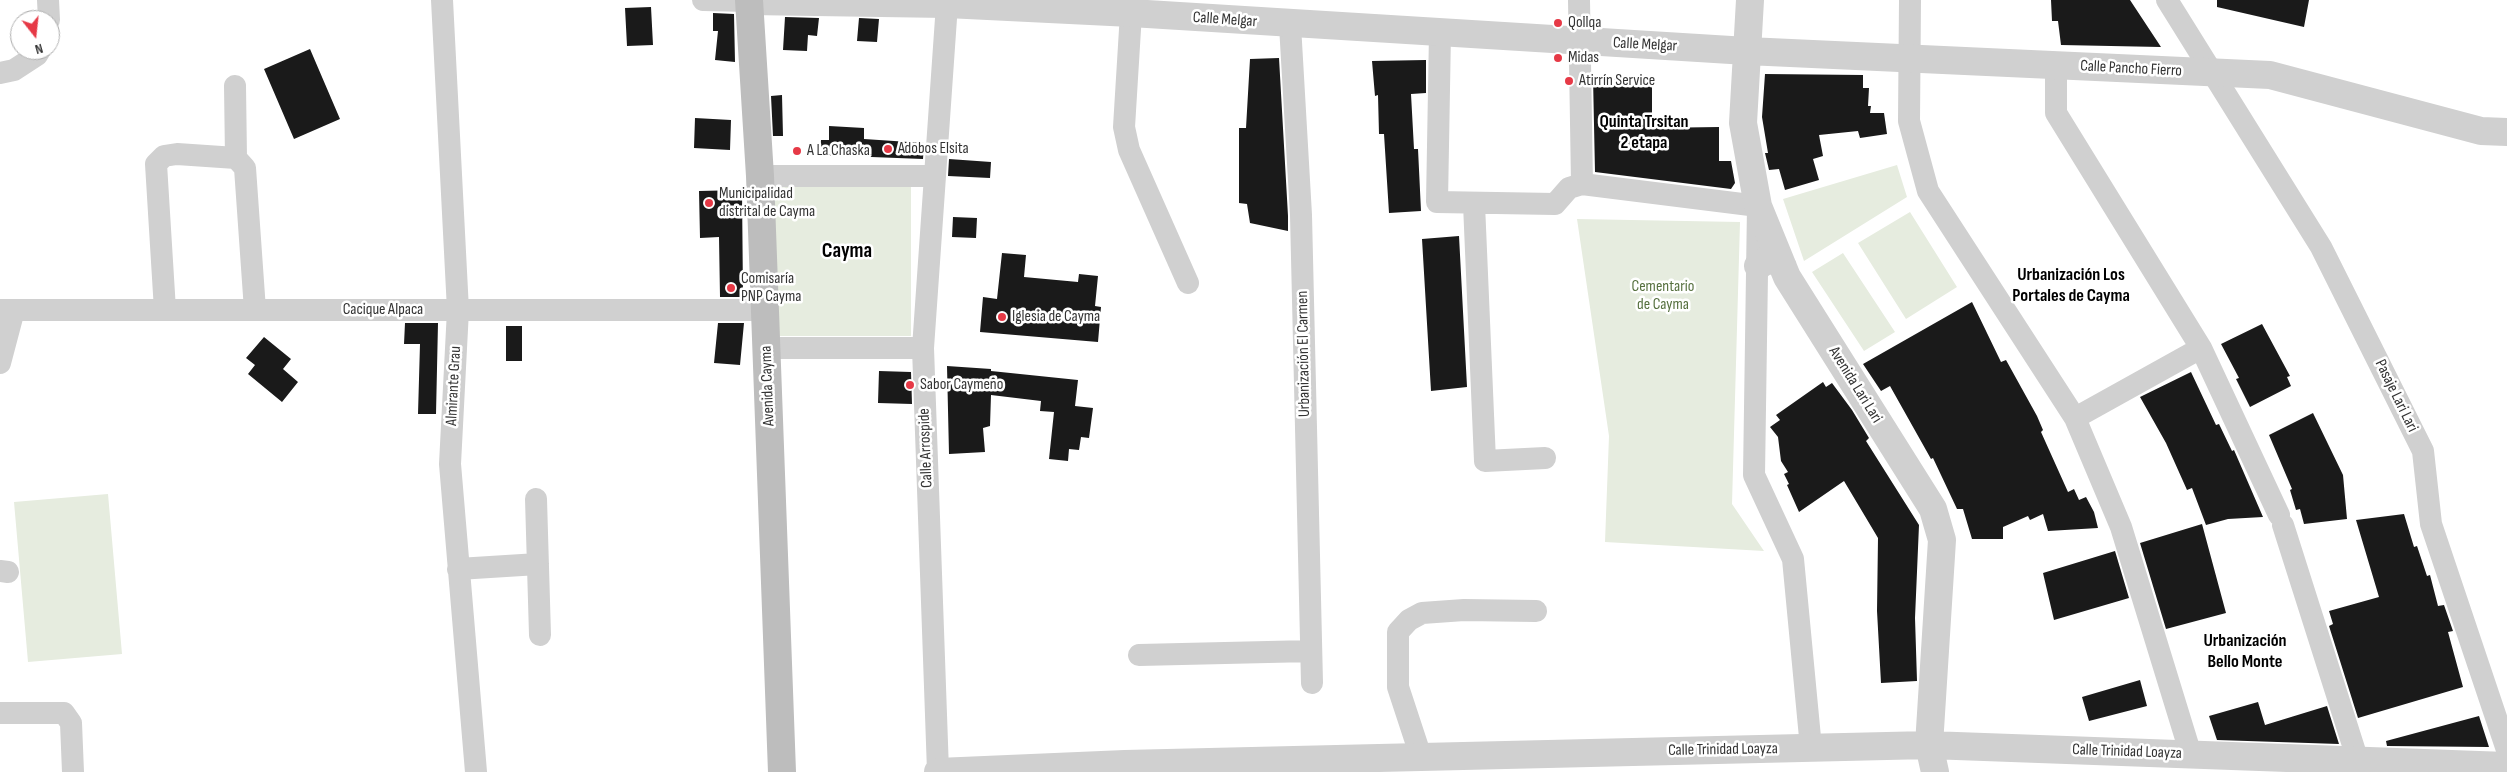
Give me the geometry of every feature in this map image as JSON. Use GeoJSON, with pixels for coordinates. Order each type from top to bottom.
{"type":"FeatureCollection","features":[{"type":"Feature","properties":{"kind":"main road","name":"Avenida Cayma"},"geometry":{"type":"LineString","coordinates":[[749,1],[760,176],[782,772]]}},
{"type":"Feature","properties":{"kind":"street","name":"Almirante Grau"},"geometry":{"type":"LineString","coordinates":[[442,0],[458,310],[450,464],[476,772]]}},
{"type":"Feature","properties":{"kind":"street","name":"Calle Melgar"},"geometry":{"type":"LineString","coordinates":[[704,0],[947,4],[1131,13],[1290,25],[1747,51]]}},
{"type":"Feature","properties":{"kind":"street"},"geometry":{"type":"LineString","coordinates":[[1579,0],[1582,184]]}},
{"type":"Feature","properties":{"kind":"street","name":"Avenida Lari Lari"},"geometry":{"type":"LineString","coordinates":[[1750,0],[1744,124],[1770,266],[1933,509],[1942,540],[1929,745],[1935,772]]}},
{"type":"Feature","properties":{"kind":"street"},"geometry":{"type":"LineString","coordinates":[[1910,0],[1909,121],[1928,191],[2075,418],[2121,527],[2191,755]]}},
{"type":"Feature","properties":{"kind":"street","name":"Pasaje Lari Lari"},"geometry":{"type":"LineString","coordinates":[[2167,0],[2321,247],[2423,452],[2431,524],[2507,750]]}},
{"type":"Feature","properties":{"kind":"street","name":"Calle Arrospide"},"geometry":{"type":"LineString","coordinates":[[938,772],[923,348],[947,4]]}},
{"type":"Feature","properties":{"kind":"street"},"geometry":{"type":"LineString","coordinates":[[1131,13],[1124,127],[1128,142],[1188,283]]}},
{"type":"Feature","properties":{"kind":"street","name":"Urbanización El Carmen"},"geometry":{"type":"LineString","coordinates":[[1290,25],[1301,214],[1312,683]]}},
{"type":"Feature","properties":{"kind":"street"},"geometry":{"type":"LineString","coordinates":[[1440,33],[1437,202],[1555,204],[1569,188],[1582,184],[1758,206]]}},
{"type":"Feature","properties":{"kind":"street","name":"Calle Pancho Fierro"},"geometry":{"type":"LineString","coordinates":[[1747,51],[2270,75],[2481,131],[2507,132]]}},
{"type":"Feature","properties":{"kind":"street"},"geometry":{"type":"LineString","coordinates":[[0,73],[14,70],[29,60]]}},
{"type":"Feature","properties":{"kind":"street"},"geometry":{"type":"LineString","coordinates":[[2056,65],[2056,114],[2200,348],[2282,520],[2358,761]]}},
{"type":"Feature","properties":{"kind":"street"},"geometry":{"type":"LineString","coordinates":[[235,86],[236,158],[245,168],[255,310]]}},
{"type":"Feature","properties":{"kind":"street"},"geometry":{"type":"LineString","coordinates":[[165,310],[156,164],[164,156],[177,154],[236,158]]}},
{"type":"Feature","properties":{"kind":"street"},"geometry":{"type":"LineString","coordinates":[[760,176],[935,176]]}},
{"type":"Feature","properties":{"kind":"street"},"geometry":{"type":"LineString","coordinates":[[1474,204],[1485,460],[1545,458]]}},
{"type":"Feature","properties":{"kind":"street"},"geometry":{"type":"LineString","coordinates":[[1770,266],[1754,475],[1793,559],[1811,748]]}},
{"type":"Feature","properties":{"kind":"street","name":"Cacique Alpaca"},"geometry":{"type":"LineString","coordinates":[[7,310],[765,310]]}},
{"type":"Feature","properties":{"kind":"street"},"geometry":{"type":"LineString","coordinates":[[0,363],[7,310]]}},
{"type":"Feature","properties":{"kind":"street"},"geometry":{"type":"LineString","coordinates":[[766,348],[923,348]]}},
{"type":"Feature","properties":{"kind":"street"},"geometry":{"type":"LineString","coordinates":[[2075,418],[2200,348]]}},
{"type":"Feature","properties":{"kind":"street"},"geometry":{"type":"LineString","coordinates":[[536,499],[540,635]]}},
{"type":"Feature","properties":{"kind":"street"},"geometry":{"type":"LineString","coordinates":[[458,569],[538,564]]}},
{"type":"Feature","properties":{"kind":"street"},"geometry":{"type":"LineString","coordinates":[[1421,757],[1398,687],[1398,632],[1409,620],[1422,614],[1464,610],[1536,611]]}},
{"type":"Feature","properties":{"kind":"street"},"geometry":{"type":"LineString","coordinates":[[1139,655],[1312,651]]}},
{"type":"Feature","properties":{"kind":"street"},"geometry":{"type":"LineString","coordinates":[[0,713],[64,714],[71,723],[72,772]]}},
{"type":"Feature","properties":{"kind":"street","name":"Calle Trinidad Loayza"},"geometry":{"type":"LineString","coordinates":[[938,772],[1125,768],[1421,757],[1929,745],[2507,766]]}},
{"type":"Feature","properties":{"kind":"green space"},"geometry":{"type":"Polygon","coordinates":[[[1897,165],[1907,197],[1804,261],[1783,199],[1897,165]]]}},
{"type":"Feature","properties":{"kind":"green space"},"geometry":{"type":"Polygon","coordinates":[[[911,186],[911,336],[774,336],[775,187],[911,186]]]}},
{"type":"Feature","properties":{"kind":"green space"},"geometry":{"type":"Polygon","coordinates":[[[1910,212],[1957,287],[1906,319],[1858,243],[1910,212]]]}},
{"type":"Feature","properties":{"kind":"green space","name":"Cementario de Cayma"},"geometry":{"type":"Polygon","coordinates":[[[1577,219],[1740,222],[1732,504],[1764,551],[1605,542],[1609,436],[1577,219]]]}},
{"type":"Feature","properties":{"kind":"green space"},"geometry":{"type":"Polygon","coordinates":[[[1843,253],[1895,332],[1864,351],[1812,272],[1843,253]]]}},
{"type":"Feature","properties":{"kind":"green space"},"geometry":{"type":"Polygon","coordinates":[[[108,494],[122,654],[28,662],[14,502],[108,494]]]}},
{"type":"Feature","properties":{"kind":"building"},"geometry":{"type":"Polygon","coordinates":[[[2051,0],[2130,0],[2161,47],[2061,45],[2058,21],[2052,21],[2051,0]]]}},
{"type":"Feature","properties":{"kind":"building"},"geometry":{"type":"Polygon","coordinates":[[[2217,0],[2309,0],[2304,27],[2217,7],[2217,0]]]}},
{"type":"Feature","properties":{"kind":"building"},"geometry":{"type":"Polygon","coordinates":[[[651,7],[653,45],[627,46],[625,8],[651,7]]]}},
{"type":"Feature","properties":{"kind":"building"},"geometry":{"type":"Polygon","coordinates":[[[713,13],[734,14],[735,62],[715,60],[718,31],[713,31],[713,13]]]}},
{"type":"Feature","properties":{"kind":"building"},"geometry":{"type":"Polygon","coordinates":[[[785,17],[819,18],[817,36],[808,35],[807,51],[783,50],[785,17]]]}},
{"type":"Feature","properties":{"kind":"building"},"geometry":{"type":"Polygon","coordinates":[[[859,18],[879,19],[877,42],[857,41],[859,18]]]}},
{"type":"Feature","properties":{"kind":"building"},"geometry":{"type":"Polygon","coordinates":[[[310,49],[340,119],[294,139],[264,69],[310,49]]]}},
{"type":"Feature","properties":{"kind":"building"},"geometry":{"type":"Polygon","coordinates":[[[1279,58],[1288,231],[1250,223],[1247,204],[1239,203],[1239,128],[1246,128],[1250,59],[1279,58]]]}},
{"type":"Feature","properties":{"kind":"building"},"geometry":{"type":"Polygon","coordinates":[[[1426,60],[1426,93],[1411,94],[1414,149],[1418,149],[1421,211],[1389,213],[1384,134],[1379,134],[1378,95],[1375,96],[1372,61],[1426,60]]]}},
{"type":"Feature","properties":{"kind":"building"},"geometry":{"type":"Polygon","coordinates":[[[1765,74],[1863,75],[1863,88],[1869,88],[1868,106],[1871,106],[1870,113],[1884,113],[1887,134],[1860,138],[1858,131],[1819,135],[1823,156],[1813,159],[1819,180],[1785,190],[1779,169],[1769,170],[1765,153],[1768,153],[1762,117],[1765,74]]]}},
{"type":"Feature","properties":{"kind":"building"},"geometry":{"type":"Polygon","coordinates":[[[1593,77],[1652,77],[1652,128],[1719,127],[1719,161],[1731,161],[1735,183],[1731,189],[1595,172],[1593,77]]]}},
{"type":"Feature","properties":{"kind":"building"},"geometry":{"type":"Polygon","coordinates":[[[782,95],[783,136],[773,136],[771,96],[782,95]]]}},
{"type":"Feature","properties":{"kind":"building"},"geometry":{"type":"Polygon","coordinates":[[[695,118],[731,120],[730,150],[694,148],[695,118]]]}},
{"type":"Feature","properties":{"kind":"building"},"geometry":{"type":"Polygon","coordinates":[[[829,126],[864,128],[864,139],[924,143],[923,159],[820,155],[821,140],[829,140],[829,126]]]}},
{"type":"Feature","properties":{"kind":"building"},"geometry":{"type":"Polygon","coordinates":[[[949,159],[991,162],[990,178],[948,176],[949,159]]]}},
{"type":"Feature","properties":{"kind":"building"},"geometry":{"type":"Polygon","coordinates":[[[742,190],[743,297],[720,297],[719,237],[700,238],[699,191],[742,190]]]}},
{"type":"Feature","properties":{"kind":"building"},"geometry":{"type":"Polygon","coordinates":[[[953,217],[977,218],[976,238],[952,237],[953,217]]]}},
{"type":"Feature","properties":{"kind":"building"},"geometry":{"type":"Polygon","coordinates":[[[1459,236],[1467,387],[1431,391],[1422,239],[1459,236]]]}},
{"type":"Feature","properties":{"kind":"building"},"geometry":{"type":"Polygon","coordinates":[[[1002,253],[1026,255],[1024,277],[1078,282],[1079,274],[1098,276],[1095,306],[1101,307],[1098,342],[980,332],[983,297],[997,299],[1002,253]]]}},
{"type":"Feature","properties":{"kind":"building"},"geometry":{"type":"Polygon","coordinates":[[[1972,302],[2001,362],[2006,360],[2037,416],[2043,430],[2041,432],[2068,492],[2074,489],[2079,500],[2086,497],[2094,512],[2098,528],[2048,531],[2043,514],[2030,520],[2028,516],[2003,527],[2003,539],[1972,539],[1963,509],[1957,509],[1933,458],[1931,459],[1890,386],[1881,391],[1863,364],[1972,302]]]}},
{"type":"Feature","properties":{"kind":"building"},"geometry":{"type":"Polygon","coordinates":[[[405,323],[438,323],[436,414],[418,414],[420,344],[404,344],[405,323]]]}},
{"type":"Feature","properties":{"kind":"building"},"geometry":{"type":"Polygon","coordinates":[[[718,323],[744,323],[740,365],[714,363],[718,323]]]}},
{"type":"Feature","properties":{"kind":"building"},"geometry":{"type":"Polygon","coordinates":[[[2262,324],[2290,376],[2287,377],[2291,386],[2250,407],[2236,379],[2239,378],[2221,344],[2262,324]]]}},
{"type":"Feature","properties":{"kind":"building"},"geometry":{"type":"Polygon","coordinates":[[[506,326],[522,326],[522,361],[506,361],[506,326]]]}},
{"type":"Feature","properties":{"kind":"building"},"geometry":{"type":"Polygon","coordinates":[[[264,337],[291,359],[283,369],[298,382],[282,402],[248,374],[255,365],[246,358],[264,337]]]}},
{"type":"Feature","properties":{"kind":"building"},"geometry":{"type":"Polygon","coordinates":[[[947,366],[991,369],[991,371],[1078,380],[1075,406],[1093,408],[1089,438],[1081,437],[1079,450],[1069,449],[1068,461],[1049,459],[1054,412],[1040,411],[1041,401],[991,395],[990,426],[983,428],[985,452],[949,454],[947,366]]]}},
{"type":"Feature","properties":{"kind":"building"},"geometry":{"type":"Polygon","coordinates":[[[879,371],[911,372],[912,404],[878,403],[879,371]]]}},
{"type":"Feature","properties":{"kind":"building"},"geometry":{"type":"Polygon","coordinates":[[[2191,372],[2216,425],[2219,424],[2232,451],[2234,450],[2263,517],[2228,519],[2206,525],[2192,488],[2187,490],[2166,443],[2140,397],[2191,372]]]}},
{"type":"Feature","properties":{"kind":"building"},"geometry":{"type":"Polygon","coordinates":[[[1823,382],[1826,387],[1832,383],[1852,410],[1869,438],[1866,441],[1919,525],[1915,618],[1917,681],[1881,683],[1877,611],[1878,538],[1844,481],[1799,512],[1787,485],[1789,484],[1784,474],[1788,472],[1781,461],[1778,437],[1770,427],[1780,420],[1776,415],[1823,382]]]}},
{"type":"Feature","properties":{"kind":"building"},"geometry":{"type":"Polygon","coordinates":[[[2313,413],[2343,475],[2347,519],[2304,524],[2300,509],[2296,510],[2290,490],[2292,489],[2269,435],[2313,413]]]}},
{"type":"Feature","properties":{"kind":"building"},"geometry":{"type":"Polygon","coordinates":[[[2404,514],[2414,547],[2417,546],[2427,576],[2430,575],[2438,606],[2444,605],[2453,631],[2448,632],[2463,687],[2358,718],[2329,626],[2333,624],[2329,611],[2379,597],[2356,520],[2404,514]]]}},
{"type":"Feature","properties":{"kind":"building"},"geometry":{"type":"Polygon","coordinates":[[[2202,524],[2226,613],[2166,629],[2140,543],[2202,524]]]}},
{"type":"Feature","properties":{"kind":"building"},"geometry":{"type":"Polygon","coordinates":[[[2115,551],[2129,598],[2054,620],[2043,573],[2115,551]]]}},
{"type":"Feature","properties":{"kind":"building"},"geometry":{"type":"Polygon","coordinates":[[[2140,680],[2147,706],[2089,721],[2082,697],[2140,680]]]}},
{"type":"Feature","properties":{"kind":"building"},"geometry":{"type":"Polygon","coordinates":[[[2258,702],[2265,725],[2327,706],[2339,744],[2217,740],[2209,716],[2258,702]]]}},
{"type":"Feature","properties":{"kind":"building"},"geometry":{"type":"Polygon","coordinates":[[[2479,716],[2489,747],[2387,746],[2386,741],[2479,716]]]}},
{"type":"Feature","properties":{"kind":"place","name":"Qollqa"},"geometry":{"type":"Point","coordinates":[1558,23]}},
{"type":"Feature","properties":{"kind":"place","name":"Midas"},"geometry":{"type":"Point","coordinates":[1558,58]}},
{"type":"Feature","properties":{"kind":"place","name":"Atirrín Service"},"geometry":{"type":"Point","coordinates":[1569,81]}},
{"type":"Feature","properties":{"kind":"place","name":"Adobos Elsita"},"geometry":{"type":"Point","coordinates":[888,149]}},
{"type":"Feature","properties":{"kind":"place","name":"A La Chaska"},"geometry":{"type":"Point","coordinates":[797,151]}},
{"type":"Feature","properties":{"kind":"place","name":"Municipalidad distrital de Cayma"},"geometry":{"type":"Point","coordinates":[709,203]}},
{"type":"Feature","properties":{"kind":"place","name":"Comisaría PNP Cayma"},"geometry":{"type":"Point","coordinates":[731,288]}},
{"type":"Feature","properties":{"kind":"place","name":"Iglesia de Cayma"},"geometry":{"type":"Point","coordinates":[1002,317]}},
{"type":"Feature","properties":{"kind":"place","name":"Sabor Caymeño"},"geometry":{"type":"Point","coordinates":[910,385]}},
{"type":"Feature","properties":{"kind":"district","name":"Quinta Trsitan 2 etapa"},"geometry":{"type":"Point","coordinates":[1644,132]}},
{"type":"Feature","properties":{"kind":"district","name":"Cayma"},"geometry":{"type":"Point","coordinates":[847,252]}},
{"type":"Feature","properties":{"kind":"district","name":"Urbanización Los Portales de Cayma"},"geometry":{"type":"Point","coordinates":[2071,285]}},
{"type":"Feature","properties":{"kind":"district","name":"Urbanización Bello Monte"},"geometry":{"type":"Point","coordinates":[2245,651]}}]}
